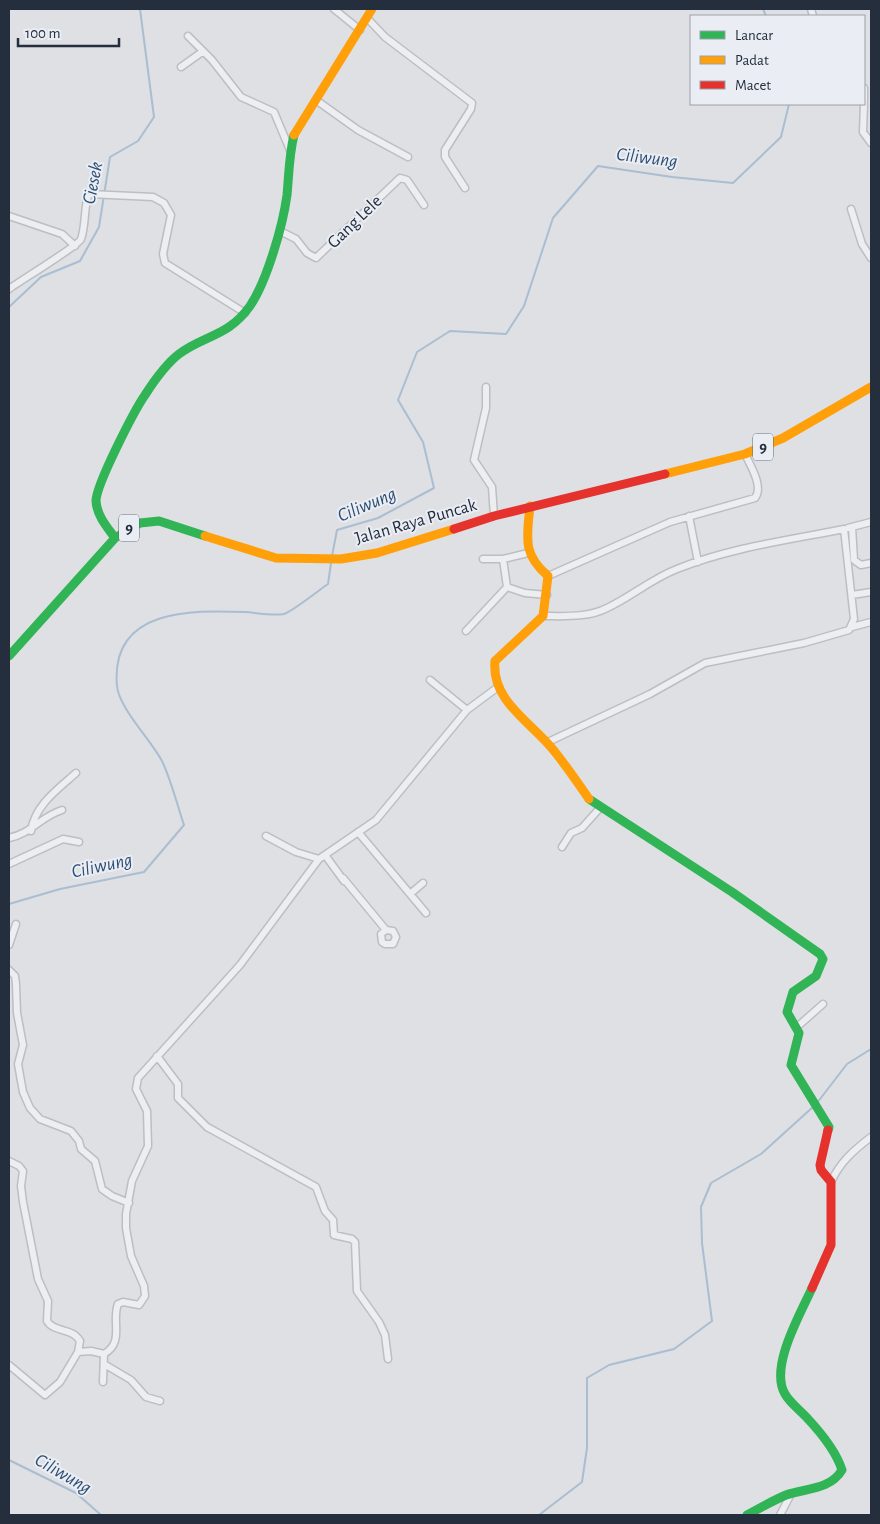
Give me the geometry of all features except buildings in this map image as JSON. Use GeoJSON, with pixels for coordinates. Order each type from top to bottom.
{"type":"FeatureCollection","features":[{"type":"Feature","properties":{"kind":"main road"},"geometry":{"type":"LineString","coordinates":[[115,538],[98,514],[96,494],[144,396],[176,356],[216,336],[235,323],[245,313],[262,281],[280,231],[286,201],[290,150],[296,132],[372,9]]}},
{"type":"Feature","properties":{"kind":"main road","name":"Jalan Raya Puncak"},"geometry":{"type":"LineString","coordinates":[[9,656],[115,538],[140,523],[159,521],[266,556],[298,559],[341,559],[377,553],[530,506],[746,454],[783,438],[871,387]]}},
{"type":"Feature","properties":{"kind":"main road"},"geometry":{"type":"LineString","coordinates":[[530,506],[528,553],[538,568],[548,576],[547,595],[543,616],[495,661],[494,672],[498,687],[522,720],[548,742],[583,793],[599,809],[662,846],[713,881],[729,889],[786,932],[821,955],[823,961],[819,972],[809,983],[794,991],[787,1012],[797,1027],[799,1036],[790,1064],[830,1131],[820,1167],[831,1182],[831,1245],[786,1346],[780,1374],[784,1393],[817,1429],[838,1458],[842,1470],[839,1476],[828,1484],[791,1493],[747,1515]]}},
{"type":"Feature","properties":{"kind":"street"},"geometry":{"type":"LineString","coordinates":[[334,9],[360,30]]}},
{"type":"Feature","properties":{"kind":"street"},"geometry":{"type":"LineString","coordinates":[[366,18],[385,37],[472,103],[471,109],[447,144],[445,150],[445,157],[465,188]]}},
{"type":"Feature","properties":{"kind":"street"},"geometry":{"type":"LineString","coordinates":[[188,36],[212,60],[241,97],[274,112],[290,150]]}},
{"type":"Feature","properties":{"kind":"street"},"geometry":{"type":"LineString","coordinates":[[181,67],[202,52]]}},
{"type":"Feature","properties":{"kind":"street"},"geometry":{"type":"LineString","coordinates":[[316,100],[358,130],[408,157]]}},
{"type":"Feature","properties":{"kind":"street"},"geometry":{"type":"LineString","coordinates":[[864,105],[862,132],[871,143]]}},
{"type":"Feature","properties":{"kind":"street","name":"Gang Lele"},"geometry":{"type":"LineString","coordinates":[[280,231],[296,239],[307,253],[316,258],[400,178],[407,180],[424,205]]}},
{"type":"Feature","properties":{"kind":"street"},"geometry":{"type":"LineString","coordinates":[[9,289],[80,241],[85,226],[86,198],[89,194],[153,197],[164,203],[169,210],[171,218],[163,254],[165,263],[245,313]]}},
{"type":"Feature","properties":{"kind":"street"},"geometry":{"type":"LineString","coordinates":[[851,209],[862,244],[871,258]]}},
{"type":"Feature","properties":{"kind":"street"},"geometry":{"type":"LineString","coordinates":[[9,216],[62,234],[75,246]]}},
{"type":"Feature","properties":{"kind":"street"},"geometry":{"type":"LineString","coordinates":[[486,387],[486,408],[474,460],[492,487],[494,516]]}},
{"type":"Feature","properties":{"kind":"street"},"geometry":{"type":"LineString","coordinates":[[548,576],[689,516],[757,496],[758,485],[746,454]]}},
{"type":"Feature","properties":{"kind":"street"},"geometry":{"type":"LineString","coordinates":[[689,516],[698,562]]}},
{"type":"Feature","properties":{"kind":"street"},"geometry":{"type":"LineString","coordinates":[[543,616],[586,614],[600,611],[661,576],[698,562],[740,550],[871,522]]}},
{"type":"Feature","properties":{"kind":"street"},"geometry":{"type":"LineString","coordinates":[[852,527],[854,560],[861,565],[871,563]]}},
{"type":"Feature","properties":{"kind":"street"},"geometry":{"type":"LineString","coordinates":[[844,529],[854,619],[852,626]]}},
{"type":"Feature","properties":{"kind":"street"},"geometry":{"type":"LineString","coordinates":[[483,559],[503,559],[528,553]]}},
{"type":"Feature","properties":{"kind":"street"},"geometry":{"type":"LineString","coordinates":[[503,559],[508,587]]}},
{"type":"Feature","properties":{"kind":"street"},"geometry":{"type":"LineString","coordinates":[[508,587],[547,595]]}},
{"type":"Feature","properties":{"kind":"street"},"geometry":{"type":"LineString","coordinates":[[466,631],[508,587]]}},
{"type":"Feature","properties":{"kind":"street"},"geometry":{"type":"LineString","coordinates":[[852,595],[871,592]]}},
{"type":"Feature","properties":{"kind":"street"},"geometry":{"type":"LineString","coordinates":[[548,742],[635,701],[705,663],[804,643],[844,631],[852,626],[871,622]]}},
{"type":"Feature","properties":{"kind":"street"},"geometry":{"type":"LineString","coordinates":[[430,680],[467,710]]}},
{"type":"Feature","properties":{"kind":"street"},"geometry":{"type":"LineString","coordinates":[[103,1382],[104,1354],[111,1348],[116,1337],[118,1304],[123,1302],[139,1305],[145,1296],[128,1242],[126,1214],[134,1173],[148,1146],[147,1111],[135,1085],[157,1056],[240,965],[322,857],[376,820],[467,710],[498,687]]}},
{"type":"Feature","properties":{"kind":"street"},"geometry":{"type":"LineString","coordinates":[[31,831],[33,819],[41,806],[76,773]]}},
{"type":"Feature","properties":{"kind":"street"},"geometry":{"type":"LineString","coordinates":[[562,847],[571,833],[582,828],[599,809]]}},
{"type":"Feature","properties":{"kind":"street"},"geometry":{"type":"LineString","coordinates":[[9,838],[31,831],[34,826],[52,813],[62,810]]}},
{"type":"Feature","properties":{"kind":"street"},"geometry":{"type":"LineString","coordinates":[[358,832],[426,913]]}},
{"type":"Feature","properties":{"kind":"street"},"geometry":{"type":"LineString","coordinates":[[266,836],[296,852],[322,857],[385,930]]}},
{"type":"Feature","properties":{"kind":"street"},"geometry":{"type":"LineString","coordinates":[[9,864],[63,839],[79,842]]}},
{"type":"Feature","properties":{"kind":"street"},"geometry":{"type":"LineString","coordinates":[[410,894],[423,883]]}},
{"type":"Feature","properties":{"kind":"street"},"geometry":{"type":"LineString","coordinates":[[9,945],[16,924]]}},
{"type":"Feature","properties":{"kind":"street"},"geometry":{"type":"LineString","coordinates":[[9,970],[14,976],[16,984],[17,1012],[23,1045],[18,1064],[23,1092],[30,1108],[40,1119],[71,1131],[79,1141],[81,1149],[95,1161],[102,1188],[112,1196],[129,1203]]}},
{"type":"Feature","properties":{"kind":"street"},"geometry":{"type":"LineString","coordinates":[[797,1027],[823,1004]]}},
{"type":"Feature","properties":{"kind":"street"},"geometry":{"type":"LineString","coordinates":[[157,1056],[178,1084],[178,1098],[200,1122],[316,1187],[325,1211],[333,1220],[334,1235],[352,1239],[355,1242],[357,1291],[379,1322],[385,1336],[388,1359]]}},
{"type":"Feature","properties":{"kind":"street"},"geometry":{"type":"LineString","coordinates":[[831,1182],[838,1169],[852,1152],[871,1137]]}},
{"type":"Feature","properties":{"kind":"street"},"geometry":{"type":"LineString","coordinates":[[9,1161],[22,1169],[21,1186],[23,1202],[38,1279],[48,1301],[47,1321],[52,1327],[74,1333],[81,1346],[60,1382],[45,1394],[9,1365]]}},
{"type":"Feature","properties":{"kind":"street"},"geometry":{"type":"LineString","coordinates":[[78,1352],[85,1350],[104,1354]]}},
{"type":"Feature","properties":{"kind":"street"},"geometry":{"type":"LineString","coordinates":[[104,1364],[131,1380],[146,1397],[160,1401]]}},
{"type":"Feature","properties":{"kind":"street"},"geometry":{"type":"LineString","coordinates":[[780,1515],[791,1493]]}},
{"type":"Feature","properties":{"kind":"waterway","name":"Ciesek"},"geometry":{"type":"LineString","coordinates":[[9,307],[41,277],[80,261],[99,227],[110,157],[138,141],[154,117],[140,9]]}},
{"type":"Feature","properties":{"kind":"waterway","name":"Ciliwung"},"geometry":{"type":"LineString","coordinates":[[763,9],[766,15]]}},
{"type":"Feature","properties":{"kind":"waterway","name":"Ciliwung"},"geometry":{"type":"LineString","coordinates":[[332,556],[337,530],[378,518],[434,488],[423,442],[398,400],[417,352],[450,331],[506,334],[524,306],[553,218],[598,166],[672,177],[733,183],[781,137],[789,105]]}},
{"type":"Feature","properties":{"kind":"waterway","name":"Ciliwung"},"geometry":{"type":"LineString","coordinates":[[9,904],[60,889],[144,872],[184,825],[162,761],[129,714],[119,695],[117,686],[118,660],[126,641],[140,628],[158,619],[179,614],[224,611],[270,615],[284,614],[300,605],[328,584],[331,563]]}},
{"type":"Feature","properties":{"kind":"waterway"},"geometry":{"type":"LineString","coordinates":[[817,1103],[847,1064],[871,1049]]}},
{"type":"Feature","properties":{"kind":"waterway"},"geometry":{"type":"LineString","coordinates":[[539,1515],[582,1482],[587,1448],[587,1378],[609,1365],[674,1349],[712,1321],[702,1243],[701,1207],[711,1183],[761,1154],[814,1106]]}},
{"type":"Feature","properties":{"kind":"waterway","name":"Ciliwung"},"geometry":{"type":"LineString","coordinates":[[9,1460],[76,1493],[101,1515]]}},
{"type":"Feature","properties":{"kind":"traffic: fast"},"geometry":{"type":"LineString","coordinates":[[115,538],[100,516],[97,506],[96,501],[102,480],[140,403],[165,368],[174,358],[188,348],[233,324],[250,306],[268,268],[282,221],[294,135]]}},
{"type":"Feature","properties":{"kind":"traffic: fast"},"geometry":{"type":"LineString","coordinates":[[9,656],[115,538],[140,523],[159,521],[205,536]]}},
{"type":"Feature","properties":{"kind":"traffic: fast"},"geometry":{"type":"LineString","coordinates":[[589,799],[732,892],[820,954],[823,959],[816,976],[793,992],[787,1012],[799,1033],[791,1065],[829,1127],[828,1130]]}},
{"type":"Feature","properties":{"kind":"traffic: fast"},"geometry":{"type":"LineString","coordinates":[[747,1515],[786,1495],[824,1485],[837,1477],[842,1470],[828,1443],[787,1397],[781,1383],[781,1370],[788,1340],[812,1288]]}},
{"type":"Feature","properties":{"kind":"traffic: slow"},"geometry":{"type":"LineString","coordinates":[[294,135],[372,9]]}},
{"type":"Feature","properties":{"kind":"traffic: slow"},"geometry":{"type":"LineString","coordinates":[[665,474],[745,454],[783,438],[871,387]]}},
{"type":"Feature","properties":{"kind":"traffic: slow"},"geometry":{"type":"LineString","coordinates":[[530,506],[528,527],[530,552],[534,560],[548,576],[543,616],[495,661],[496,675],[506,700],[546,741],[589,799]]}},
{"type":"Feature","properties":{"kind":"traffic: slow"},"geometry":{"type":"LineString","coordinates":[[205,536],[276,558],[341,559],[377,553],[454,529]]}},
{"type":"Feature","properties":{"kind":"traffic: jam"},"geometry":{"type":"LineString","coordinates":[[454,529],[494,516],[665,474]]}},
{"type":"Feature","properties":{"kind":"traffic: jam"},"geometry":{"type":"LineString","coordinates":[[812,1288],[831,1245],[831,1182],[821,1170],[820,1165],[828,1130]]}}]}
